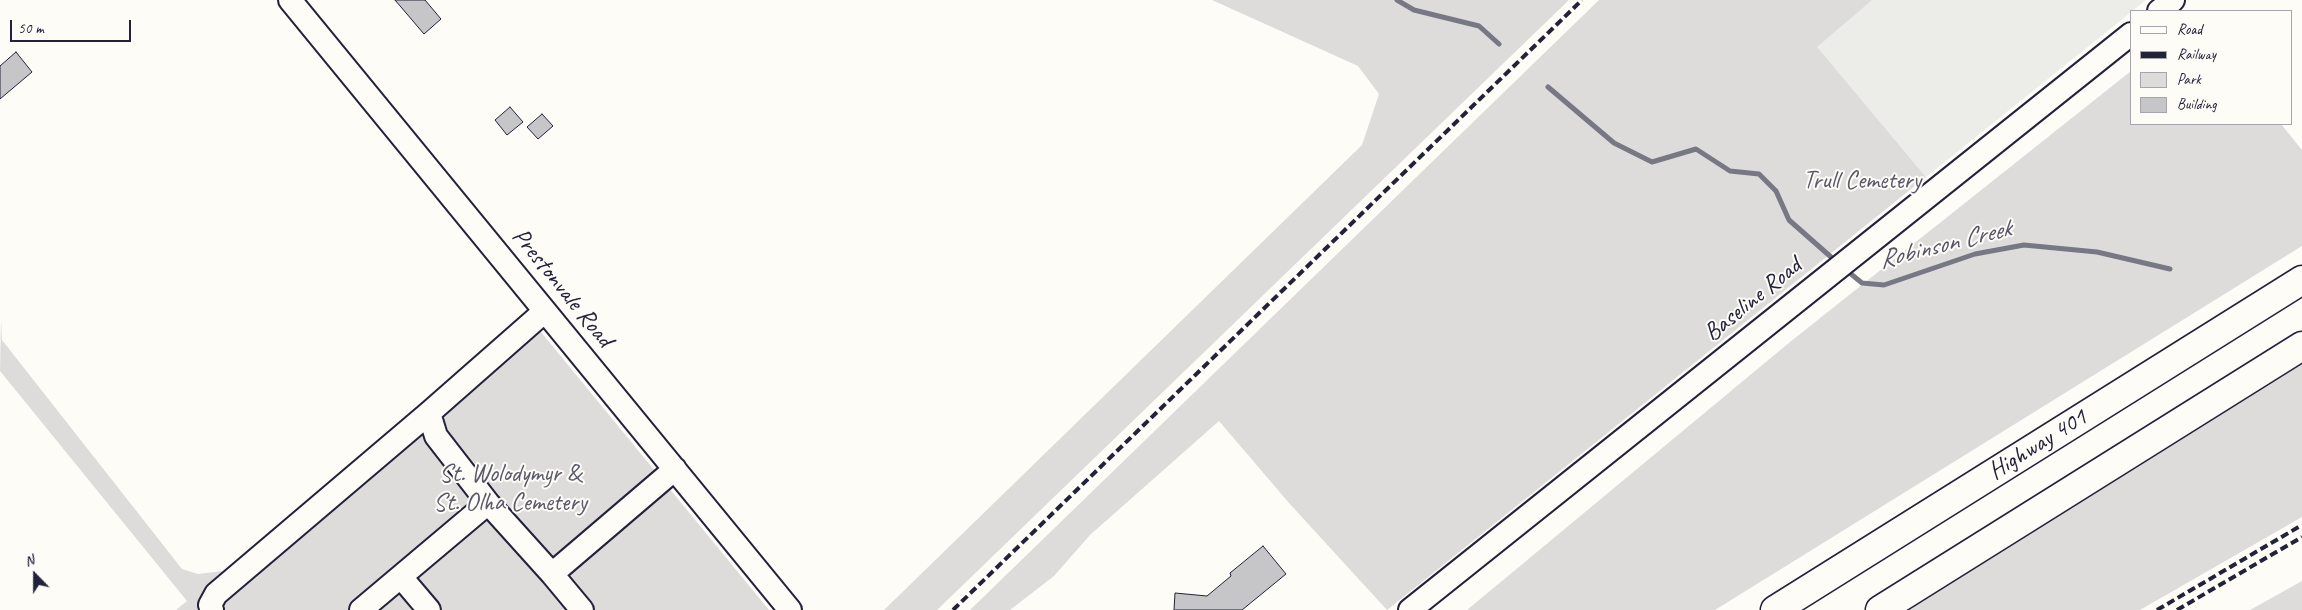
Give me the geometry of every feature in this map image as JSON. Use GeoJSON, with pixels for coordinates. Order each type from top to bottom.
{"type":"FeatureCollection","features":[{"type":"Feature","properties":{"kind":"highway","name":"Highway 401"},"geometry":{"type":"LineString","coordinates":[[1775,610],[2302,280]]}},
{"type":"Feature","properties":{"kind":"highway"},"geometry":{"type":"LineString","coordinates":[[1880,610],[2302,346]]}},
{"type":"Feature","properties":{"kind":"street","name":"Prestonvale Road"},"geometry":{"type":"LineString","coordinates":[[290,0],[790,610]]}},
{"type":"Feature","properties":{"kind":"street"},"geometry":{"type":"LineString","coordinates":[[2160,10],[2173,0]]}},
{"type":"Feature","properties":{"kind":"street","name":"Baseline Road"},"geometry":{"type":"LineString","coordinates":[[1410,610],[2130,35]]}},
{"type":"Feature","properties":{"kind":"street"},"geometry":{"type":"LineString","coordinates":[[212,610],[210,605],[216,594],[429,413],[545,311]]}},
{"type":"Feature","properties":{"kind":"street"},"geometry":{"type":"LineString","coordinates":[[429,413],[436,436],[488,503],[582,610]]}},
{"type":"Feature","properties":{"kind":"street"},"geometry":{"type":"LineString","coordinates":[[552,574],[675,469]]}},
{"type":"Feature","properties":{"kind":"street"},"geometry":{"type":"LineString","coordinates":[[360,610],[488,503]]}},
{"type":"Feature","properties":{"kind":"street"},"geometry":{"type":"LineString","coordinates":[[401,577],[429,610]]}},
{"type":"Feature","properties":{"kind":"shaded area"},"geometry":{"type":"Polygon","coordinates":[[[1783,0],[2146,0],[2134,10],[2130,10],[2130,13],[1926,177],[1779,3],[1783,0]]]}},
{"type":"Feature","properties":{"kind":"green space"},"geometry":{"type":"Polygon","coordinates":[[[1212,0],[1569,0],[937,610],[884,610],[1362,145],[1379,94],[1358,66],[1212,0]]]}},
{"type":"Feature","properties":{"kind":"green space","name":"Trull Cemetery"},"geometry":{"type":"Polygon","coordinates":[[[1599,0],[1872,0],[1817,47],[1926,177],[1387,610],[1289,503],[1219,421],[1090,535],[1054,576],[1010,610],[970,610],[1599,0]]]}},
{"type":"Feature","properties":{"kind":"green space"},"geometry":{"type":"Polygon","coordinates":[[[2130,72],[2130,125],[2282,125],[2302,150],[2302,246],[1715,610],[1467,610],[1790,342],[2130,72]]]}},
{"type":"Feature","properties":{"kind":"green space","name":"St. Wolodymyr & St. Olha Cemetery"},"geometry":{"type":"Polygon","coordinates":[[[527,315],[769,610],[176,610],[187,601],[0,371],[1,320],[2,340],[182,569],[198,574],[223,571],[527,315]]]}},
{"type":"Feature","properties":{"kind":"green space"},"geometry":{"type":"Polygon","coordinates":[[[2302,362],[2302,517],[2140,610],[1906,610],[2102,485],[2302,362]]]}},
{"type":"Feature","properties":{"kind":"green space"},"geometry":{"type":"Polygon","coordinates":[[[2302,581],[2302,610],[2250,610],[2302,581]]]}},
{"type":"Feature","properties":{"kind":"building"},"geometry":{"type":"Polygon","coordinates":[[[395,0],[425,0],[441,19],[424,34],[395,0]]]}},
{"type":"Feature","properties":{"kind":"building"},"geometry":{"type":"Polygon","coordinates":[[[16,52],[32,72],[0,99],[0,66],[16,52]]]}},
{"type":"Feature","properties":{"kind":"building"},"geometry":{"type":"Polygon","coordinates":[[[510,107],[523,122],[507,135],[495,120],[510,107]]]}},
{"type":"Feature","properties":{"kind":"building"},"geometry":{"type":"Polygon","coordinates":[[[542,114],[553,126],[538,139],[527,127],[542,114]]]}},
{"type":"Feature","properties":{"kind":"building"},"geometry":{"type":"Polygon","coordinates":[[[1263,546],[1286,574],[1242,610],[1174,610],[1175,593],[1207,596],[1231,576],[1230,573],[1263,546]]]}},
{"type":"Feature","properties":{"kind":"waterway","name":"Robinson Creek"},"geometry":{"type":"LineString","coordinates":[[1397,0],[1414,10],[1479,26],[1499,44]]}},
{"type":"Feature","properties":{"kind":"waterway","name":"Robinson Creek"},"geometry":{"type":"LineString","coordinates":[[1548,87],[1614,143],[1652,162],[1696,149],[1730,171],[1759,174],[1776,191],[1789,220],[1831,257]]}},
{"type":"Feature","properties":{"kind":"waterway","name":"Robinson Creek"},"geometry":{"type":"LineString","coordinates":[[1851,274],[1862,283],[1884,285],[1975,254],[2024,245],[2097,252],[2170,269]]}},
{"type":"Feature","properties":{"kind":"railway"},"geometry":{"type":"LineString","coordinates":[[953,610],[1582,0]]}},
{"type":"Feature","properties":{"kind":"railway"},"geometry":{"type":"LineString","coordinates":[[2157,610],[2302,525]]}},
{"type":"Feature","properties":{"kind":"railway"},"geometry":{"type":"LineString","coordinates":[[2177,610],[2302,537]]}}]}
